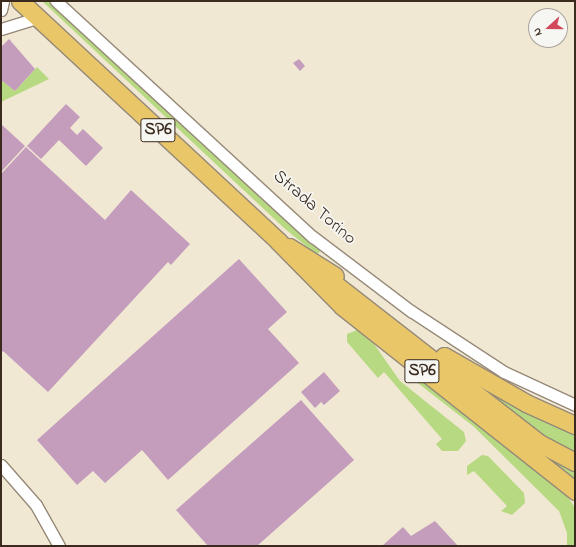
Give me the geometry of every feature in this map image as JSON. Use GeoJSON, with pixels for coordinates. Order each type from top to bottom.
{"type":"FeatureCollection","features":[{"type":"Feature","properties":{"kind":"main road","name":"SP6"},"geometry":{"type":"LineString","coordinates":[[20,1],[278,241],[347,311],[575,491]]}},
{"type":"Feature","properties":{"kind":"main road","name":"SP6"},"geometry":{"type":"LineString","coordinates":[[278,241],[309,256],[468,371],[575,425]]}},
{"type":"Feature","properties":{"kind":"main road","name":"SP6"},"geometry":{"type":"LineString","coordinates":[[278,241],[540,443],[575,462]]}},
{"type":"Feature","properties":{"kind":"street"},"geometry":{"type":"LineString","coordinates":[[1,10],[3,1]]}},
{"type":"Feature","properties":{"kind":"street","name":"Strada Torino"},"geometry":{"type":"LineString","coordinates":[[56,1],[313,237],[411,311],[504,372],[575,405]]}},
{"type":"Feature","properties":{"kind":"street"},"geometry":{"type":"LineString","coordinates":[[1,29],[38,18]]}},
{"type":"Feature","properties":{"kind":"street"},"geometry":{"type":"LineString","coordinates":[[1,465],[36,505],[59,546]]}},
{"type":"Feature","properties":{"kind":"green space"},"geometry":{"type":"Polygon","coordinates":[[[42,1],[48,1],[321,250],[317,255],[284,228],[42,1]]]}},
{"type":"Feature","properties":{"kind":"green space"},"geometry":{"type":"Polygon","coordinates":[[[37,67],[49,79],[1,102],[1,80],[15,91],[37,67]]]}},
{"type":"Feature","properties":{"kind":"green space"},"geometry":{"type":"Polygon","coordinates":[[[357,330],[374,344],[400,381],[464,432],[466,441],[458,451],[442,451],[436,444],[442,439],[384,372],[378,378],[347,342],[347,334],[357,330]]]}},
{"type":"Feature","properties":{"kind":"green space"},"geometry":{"type":"Polygon","coordinates":[[[412,374],[566,494],[575,508],[575,546],[567,546],[567,533],[559,511],[473,426],[410,377],[412,374]]]}},
{"type":"Feature","properties":{"kind":"green space"},"geometry":{"type":"Polygon","coordinates":[[[475,382],[575,431],[575,456],[557,449],[473,385],[475,382]]]}},
{"type":"Feature","properties":{"kind":"green space"},"geometry":{"type":"Polygon","coordinates":[[[532,448],[575,469],[575,481],[562,470],[532,448]]]}},
{"type":"Feature","properties":{"kind":"green space"},"geometry":{"type":"Polygon","coordinates":[[[482,455],[488,456],[524,493],[525,503],[512,515],[501,511],[507,506],[474,471],[467,475],[467,466],[482,455]]]}},
{"type":"Feature","properties":{"kind":"building"},"geometry":{"type":"Polygon","coordinates":[[[9,39],[35,69],[15,91],[1,80],[1,47],[9,39]]]}},
{"type":"Feature","properties":{"kind":"building"},"geometry":{"type":"Polygon","coordinates":[[[299,59],[305,66],[300,71],[293,63],[299,59]]]}},
{"type":"Feature","properties":{"kind":"building"},"geometry":{"type":"Polygon","coordinates":[[[66,104],[80,117],[70,128],[77,135],[83,129],[103,148],[86,166],[59,140],[41,159],[27,146],[66,104]]]}},
{"type":"Feature","properties":{"kind":"building"},"geometry":{"type":"Polygon","coordinates":[[[1,124],[25,146],[1,172],[1,124]]]}},
{"type":"Feature","properties":{"kind":"building"},"geometry":{"type":"Polygon","coordinates":[[[26,147],[105,220],[131,190],[190,244],[171,265],[168,262],[48,392],[3,351],[1,353],[1,174],[26,147]]]}},
{"type":"Feature","properties":{"kind":"building"},"geometry":{"type":"Polygon","coordinates":[[[239,259],[287,312],[268,329],[299,363],[168,480],[142,450],[105,483],[93,471],[77,485],[37,440],[239,259]]]}},
{"type":"Feature","properties":{"kind":"building"},"geometry":{"type":"Polygon","coordinates":[[[324,372],[340,391],[324,405],[321,402],[315,408],[301,392],[324,372]]]}},
{"type":"Feature","properties":{"kind":"building"},"geometry":{"type":"Polygon","coordinates":[[[301,400],[354,460],[257,546],[208,546],[176,510],[301,400]]]}},
{"type":"Feature","properties":{"kind":"building"},"geometry":{"type":"Polygon","coordinates":[[[435,521],[458,546],[382,546],[403,527],[411,536],[435,521]]]}}]}
